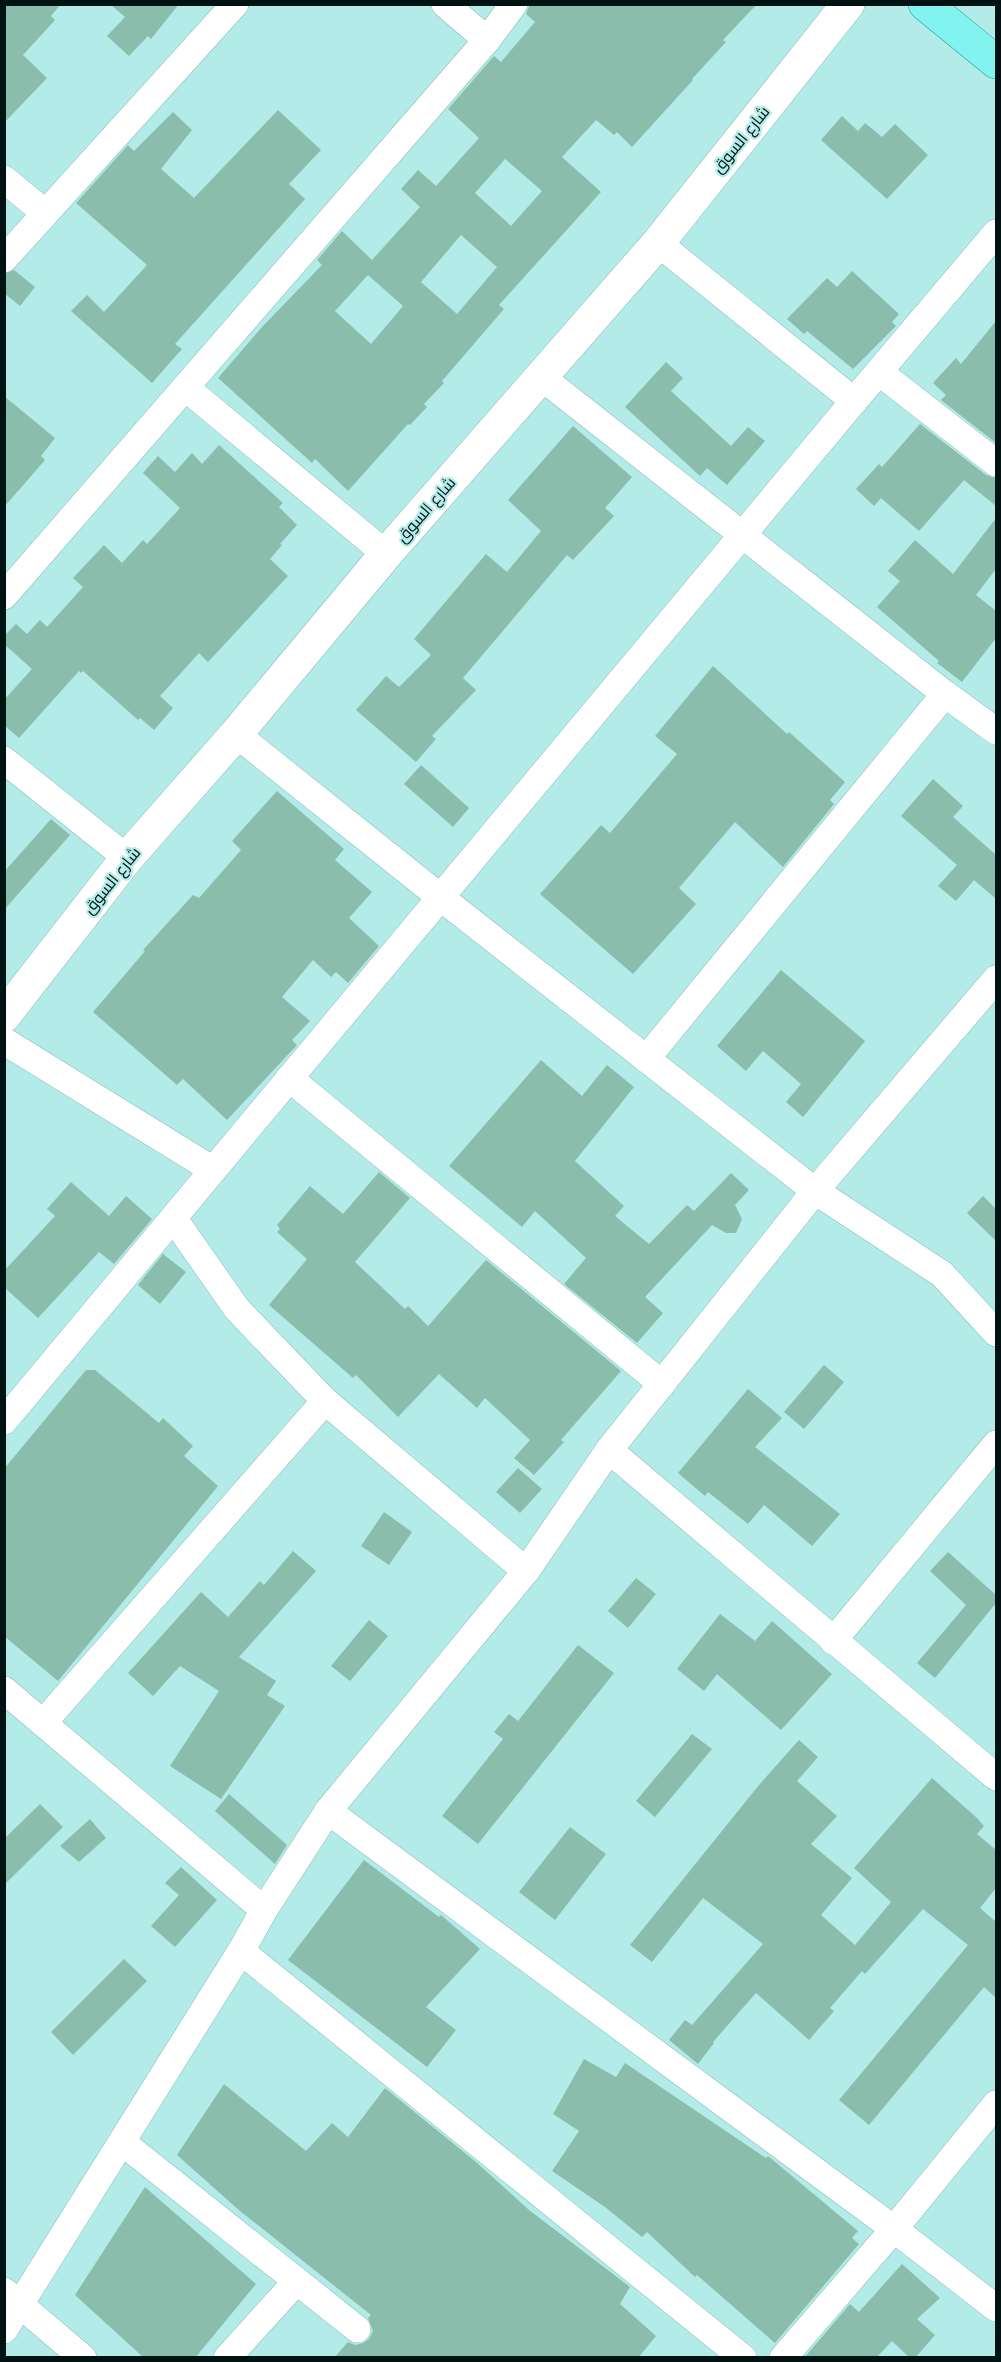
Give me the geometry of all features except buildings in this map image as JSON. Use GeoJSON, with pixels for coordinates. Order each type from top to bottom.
{"type":"FeatureCollection","features":[{"type":"Feature","properties":{"kind":"main road"},"geometry":{"type":"LineString","coordinates":[[925,4],[996,62]]}},
{"type":"Feature","properties":{"kind":"street"},"geometry":{"type":"LineString","coordinates":[[4,259],[235,4]]}},
{"type":"Feature","properties":{"kind":"street"},"geometry":{"type":"LineString","coordinates":[[446,4],[486,40]]}},
{"type":"Feature","properties":{"kind":"street"},"geometry":{"type":"LineString","coordinates":[[4,596],[486,40],[514,4]]}},
{"type":"Feature","properties":{"kind":"street","name":"شارع السوق"},"geometry":{"type":"LineString","coordinates":[[4,1016],[127,858],[236,734],[386,554],[657,243],[848,4]]}},
{"type":"Feature","properties":{"kind":"street"},"geometry":{"type":"LineString","coordinates":[[4,178],[45,213]]}},
{"type":"Feature","properties":{"kind":"street"},"geometry":{"type":"LineString","coordinates":[[4,1421],[854,400],[996,233]]}},
{"type":"Feature","properties":{"kind":"street"},"geometry":{"type":"LineString","coordinates":[[657,243],[854,400]]}},
{"type":"Feature","properties":{"kind":"street"},"geometry":{"type":"LineString","coordinates":[[879,372],[996,464]]}},
{"type":"Feature","properties":{"kind":"street"},"geometry":{"type":"LineString","coordinates":[[540,376],[945,694],[996,731]]}},
{"type":"Feature","properties":{"kind":"street"},"geometry":{"type":"LineString","coordinates":[[186,388],[386,554]]}},
{"type":"Feature","properties":{"kind":"street"},"geometry":{"type":"LineString","coordinates":[[646,1059],[945,694]]}},
{"type":"Feature","properties":{"kind":"street"},"geometry":{"type":"LineString","coordinates":[[236,734],[815,1191],[942,1274],[996,1333]]}},
{"type":"Feature","properties":{"kind":"street"},"geometry":{"type":"LineString","coordinates":[[4,760],[127,858]]}},
{"type":"Feature","properties":{"kind":"street"},"geometry":{"type":"LineString","coordinates":[[4,2330],[12,2297],[122,2142],[264,1910],[328,1811],[526,1571],[609,1450],[815,1191],[996,979]]}},
{"type":"Feature","properties":{"kind":"street"},"geometry":{"type":"LineString","coordinates":[[4,1041],[213,1170]]}},
{"type":"Feature","properties":{"kind":"street"},"geometry":{"type":"LineString","coordinates":[[288,1078],[662,1384]]}},
{"type":"Feature","properties":{"kind":"street"},"geometry":{"type":"LineString","coordinates":[[174,1219],[237,1309],[325,1401],[526,1571]]}},
{"type":"Feature","properties":{"kind":"street"},"geometry":{"type":"LineString","coordinates":[[43,1723],[325,1401]]}},
{"type":"Feature","properties":{"kind":"street"},"geometry":{"type":"LineString","coordinates":[[833,1641],[996,1443]]}},
{"type":"Feature","properties":{"kind":"street"},"geometry":{"type":"LineString","coordinates":[[609,1450],[996,1778]]}},
{"type":"Feature","properties":{"kind":"street"},"geometry":{"type":"LineString","coordinates":[[4,1690],[264,1910]]}},
{"type":"Feature","properties":{"kind":"street"},"geometry":{"type":"LineString","coordinates":[[328,1811],[894,2229],[996,2308]]}},
{"type":"Feature","properties":{"kind":"street"},"geometry":{"type":"LineString","coordinates":[[241,1951],[743,2358]]}},
{"type":"Feature","properties":{"kind":"street"},"geometry":{"type":"LineString","coordinates":[[783,2358],[894,2229],[996,2104]]}},
{"type":"Feature","properties":{"kind":"street"},"geometry":{"type":"LineString","coordinates":[[122,2142],[357,2329]]}},
{"type":"Feature","properties":{"kind":"street"},"geometry":{"type":"LineString","coordinates":[[227,2358],[297,2282]]}},
{"type":"Feature","properties":{"kind":"street"},"geometry":{"type":"LineString","coordinates":[[12,2297],[83,2358]]}}]}
